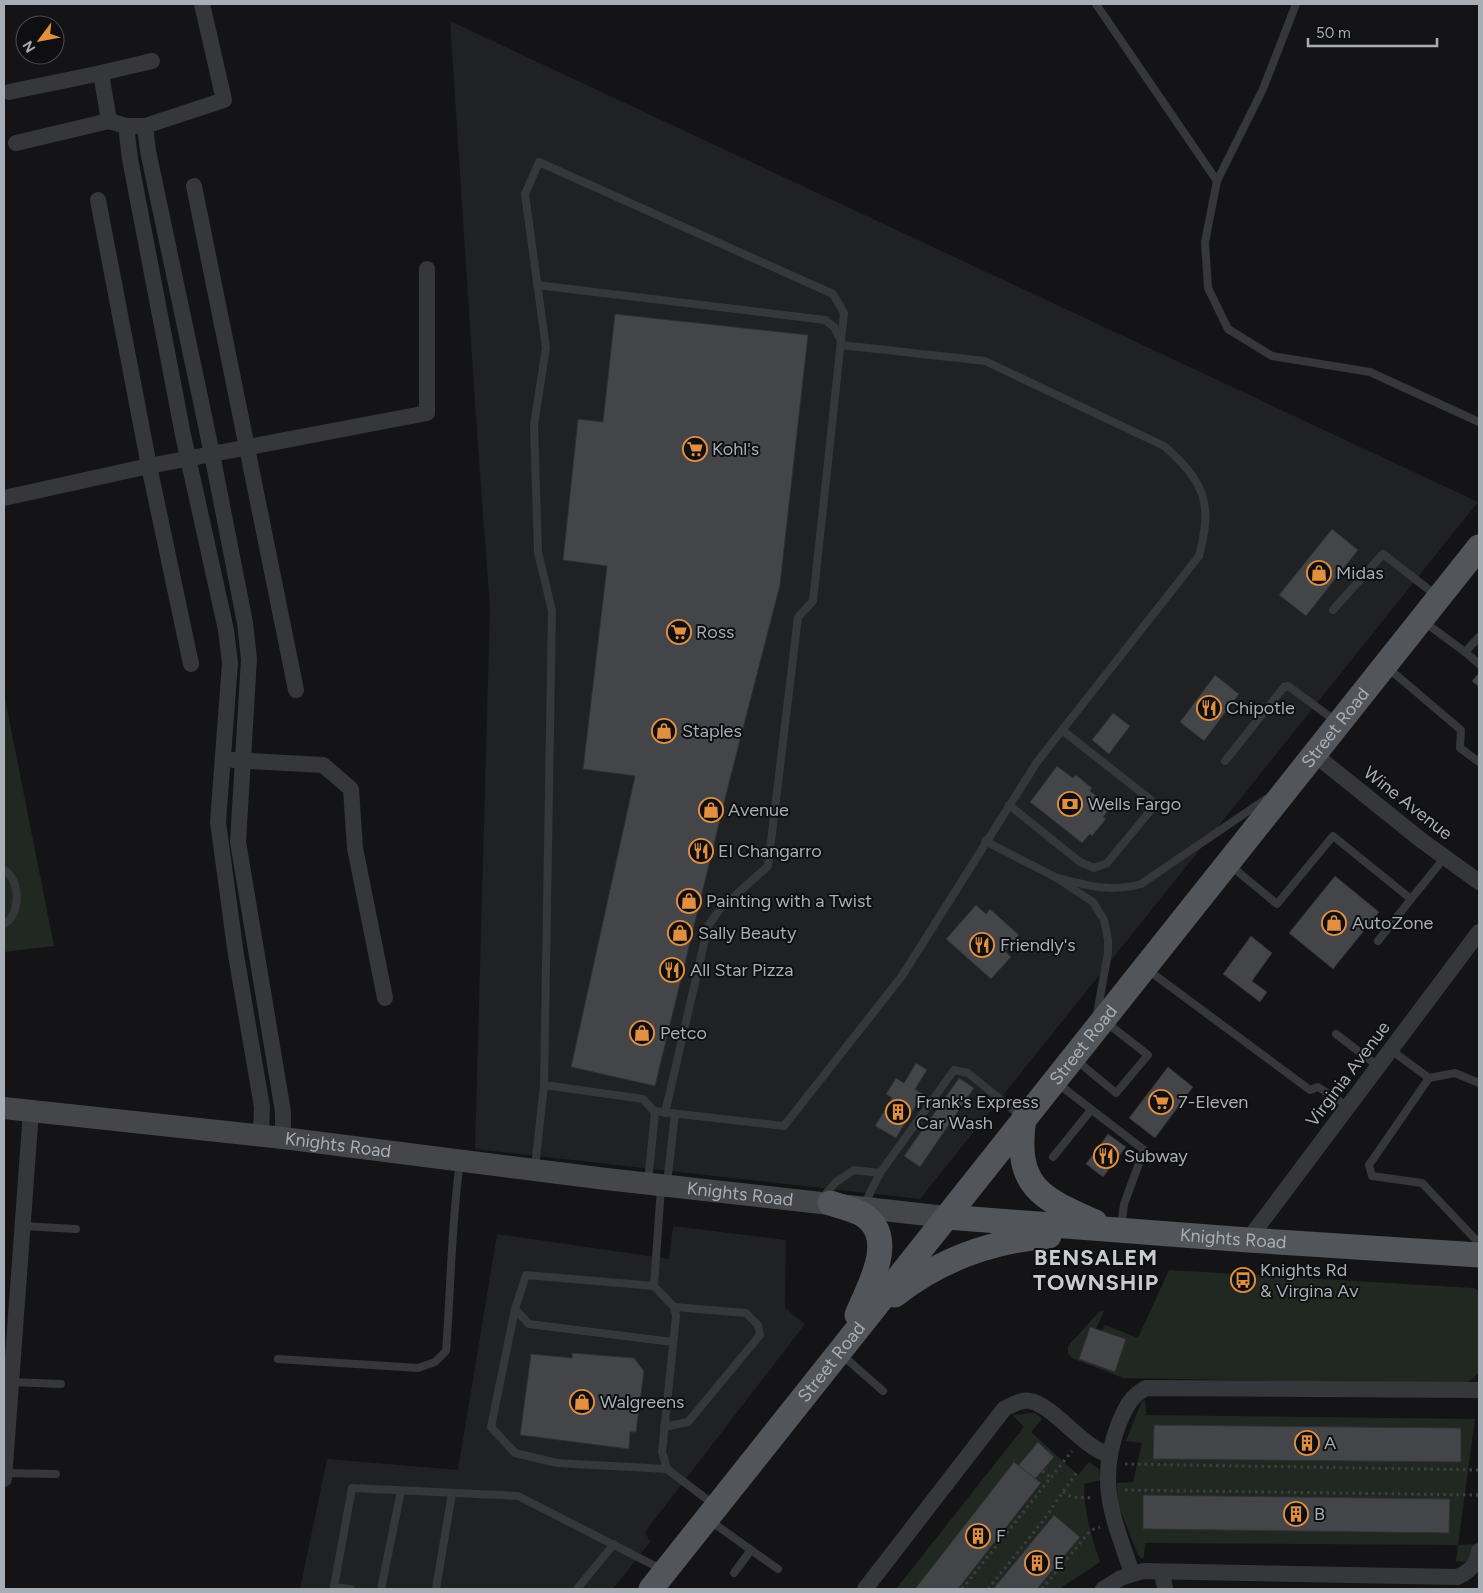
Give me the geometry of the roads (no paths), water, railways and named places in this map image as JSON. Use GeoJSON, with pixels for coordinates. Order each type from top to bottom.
{"type":"FeatureCollection","features":[{"type":"Feature","properties":{"kind":"main road","name":"Street Road"},"geometry":{"type":"LineString","coordinates":[[658,1580],[1338,723],[1439,597],[1476,557]]}},
{"type":"Feature","properties":{"kind":"main road","name":"Knights Road"},"geometry":{"type":"LineString","coordinates":[[4,1108],[261,1135],[659,1185],[946,1217],[1117,1231],[1479,1255]]}},
{"type":"Feature","properties":{"kind":"main road"},"geometry":{"type":"LineString","coordinates":[[1024,1118],[1022,1132],[1023,1162],[1027,1176],[1037,1190],[1064,1209],[1117,1231]]}},
{"type":"Feature","properties":{"kind":"main road"},"geometry":{"type":"LineString","coordinates":[[825,1202],[861,1214],[872,1224],[879,1236],[881,1250],[878,1264],[842,1349]]}},
{"type":"Feature","properties":{"kind":"main road"},"geometry":{"type":"LineString","coordinates":[[862,1322],[918,1277],[965,1254],[1020,1238],[1117,1231]]}},
{"type":"Feature","properties":{"kind":"street"},"geometry":{"type":"LineString","coordinates":[[16,143],[109,121],[126,126],[145,126],[224,100],[202,4]]}},
{"type":"Feature","properties":{"kind":"street"},"geometry":{"type":"LineString","coordinates":[[9,92],[152,61]]}},
{"type":"Feature","properties":{"kind":"street"},"geometry":{"type":"LineString","coordinates":[[101,73],[109,121]]}},
{"type":"Feature","properties":{"kind":"street"},"geometry":{"type":"LineString","coordinates":[[126,126],[130,159],[189,460],[226,630],[230,663],[218,822],[236,956],[262,1107],[261,1135]]}},
{"type":"Feature","properties":{"kind":"street"},"geometry":{"type":"LineString","coordinates":[[145,126],[148,151],[212,454],[243,615],[249,659],[238,842],[283,1112],[284,1138]]}},
{"type":"Feature","properties":{"kind":"street"},"geometry":{"type":"LineString","coordinates":[[194,186],[296,690]]}},
{"type":"Feature","properties":{"kind":"street"},"geometry":{"type":"LineString","coordinates":[[98,200],[149,466],[191,664]]}},
{"type":"Feature","properties":{"kind":"street"},"geometry":{"type":"LineString","coordinates":[[4,498],[149,466],[189,460],[426,413],[427,269]]}},
{"type":"Feature","properties":{"kind":"street","name":"Wine Avenue"},"geometry":{"type":"LineString","coordinates":[[1314,754],[1444,857],[1479,882]]}},
{"type":"Feature","properties":{"kind":"street"},"geometry":{"type":"LineString","coordinates":[[223,760],[324,765],[351,789],[355,848],[386,998]]}},
{"type":"Feature","properties":{"kind":"street","name":"Virginia Avenue"},"geometry":{"type":"LineString","coordinates":[[1248,1240],[1479,932]]}},
{"type":"Feature","properties":{"kind":"street"},"geometry":{"type":"LineString","coordinates":[[4,1479],[31,1111]]}},
{"type":"Feature","properties":{"kind":"street"},"geometry":{"type":"LineString","coordinates":[[1132,1573],[1115,1523],[1108,1494],[1110,1446],[1128,1400],[1146,1388],[1479,1390]]}},
{"type":"Feature","properties":{"kind":"street"},"geometry":{"type":"LineString","coordinates":[[865,1589],[1004,1409],[1016,1403],[1028,1401],[1040,1404],[1109,1460]]}},
{"type":"Feature","properties":{"kind":"street"},"geometry":{"type":"LineString","coordinates":[[1102,1589],[1132,1573],[1162,1572],[1456,1577],[1462,1582],[1475,1565],[1479,1552]]}},
{"type":"Feature","properties":{"kind":"street"},"geometry":{"type":"LineString","coordinates":[[1162,1572],[1165,1589]]}},
{"type":"Feature","properties":{"kind":"lane"},"geometry":{"type":"LineString","coordinates":[[1096,4],[1217,181]]}},
{"type":"Feature","properties":{"kind":"lane"},"geometry":{"type":"LineString","coordinates":[[1296,4],[1262,89],[1217,181],[1205,242],[1208,288],[1228,329],[1272,356],[1370,372],[1479,422]]}},
{"type":"Feature","properties":{"kind":"lane"},"geometry":{"type":"LineString","coordinates":[[535,1170],[544,1085],[552,611],[538,552],[534,425],[546,348],[525,194],[539,162],[833,294],[844,313],[813,601],[798,617],[768,866],[720,909],[708,926],[665,1113]]}},
{"type":"Feature","properties":{"kind":"lane"},"geometry":{"type":"LineString","coordinates":[[537,285],[825,320],[834,327],[841,343]]}},
{"type":"Feature","properties":{"kind":"lane"},"geometry":{"type":"LineString","coordinates":[[655,1112],[784,1126],[902,976],[1037,762],[1199,556],[1206,528],[1205,505],[1197,481],[1183,463],[1164,446],[985,361],[841,343]]}},
{"type":"Feature","properties":{"kind":"lane"},"geometry":{"type":"LineString","coordinates":[[1333,610],[1383,554],[1439,597]]}},
{"type":"Feature","properties":{"kind":"lane"},"geometry":{"type":"LineString","coordinates":[[1421,620],[1479,664]]}},
{"type":"Feature","properties":{"kind":"lane"},"geometry":{"type":"LineString","coordinates":[[1465,652],[1479,637]]}},
{"type":"Feature","properties":{"kind":"lane"},"geometry":{"type":"LineString","coordinates":[[1385,665],[1461,730],[1460,748],[1479,762]]}},
{"type":"Feature","properties":{"kind":"lane"},"geometry":{"type":"LineString","coordinates":[[1225,761],[1284,687],[1288,686],[1338,723]]}},
{"type":"Feature","properties":{"kind":"lane"},"geometry":{"type":"LineString","coordinates":[[1009,804],[1080,862],[1094,868],[1108,863],[1156,804],[1062,730]]}},
{"type":"Feature","properties":{"kind":"lane"},"geometry":{"type":"LineString","coordinates":[[1055,877],[1099,889],[1123,889],[1141,884],[1293,781]]}},
{"type":"Feature","properties":{"kind":"lane"},"geometry":{"type":"LineString","coordinates":[[1227,863],[1277,904],[1333,836],[1411,899]]}},
{"type":"Feature","properties":{"kind":"lane"},"geometry":{"type":"LineString","coordinates":[[985,842],[1055,877],[1093,902],[1104,920],[1108,940],[1108,953],[1098,1025],[1148,1055],[1116,1093],[1073,1057]]}},
{"type":"Feature","properties":{"kind":"lane"},"geometry":{"type":"LineString","coordinates":[[1378,941],[1444,857]]}},
{"type":"Feature","properties":{"kind":"lane"},"geometry":{"type":"LineString","coordinates":[[4,870],[14,883],[17,908],[10,920],[4,924]]}},
{"type":"Feature","properties":{"kind":"lane"},"geometry":{"type":"LineString","coordinates":[[1144,967],[1310,1090],[1318,1087],[1349,1107]]}},
{"type":"Feature","properties":{"kind":"lane"},"geometry":{"type":"LineString","coordinates":[[1336,1034],[1379,1067]]}},
{"type":"Feature","properties":{"kind":"lane"},"geometry":{"type":"LineString","coordinates":[[1392,1050],[1430,1078]]}},
{"type":"Feature","properties":{"kind":"lane"},"geometry":{"type":"LineString","coordinates":[[863,1207],[880,1173],[954,1070],[968,1073],[1024,1118]]}},
{"type":"Feature","properties":{"kind":"lane"},"geometry":{"type":"LineString","coordinates":[[1479,1083],[1454,1073],[1430,1078],[1369,1165],[1372,1176],[1422,1183],[1479,1243]]}},
{"type":"Feature","properties":{"kind":"lane"},"geometry":{"type":"LineString","coordinates":[[1053,1081],[1144,1150],[1124,1204],[1117,1231]]}},
{"type":"Feature","properties":{"kind":"lane"},"geometry":{"type":"LineString","coordinates":[[544,1085],[643,1099],[655,1112],[659,1185],[654,1253],[654,1286]]}},
{"type":"Feature","properties":{"kind":"lane"},"geometry":{"type":"LineString","coordinates":[[1053,1157],[1091,1110]]}},
{"type":"Feature","properties":{"kind":"lane"},"geometry":{"type":"LineString","coordinates":[[659,1185],[676,1114]]}},
{"type":"Feature","properties":{"kind":"lane"},"geometry":{"type":"LineString","coordinates":[[278,1359],[418,1368],[435,1362],[446,1351],[454,1251],[455,1198],[460,1160]]}},
{"type":"Feature","properties":{"kind":"lane"},"geometry":{"type":"LineString","coordinates":[[825,1202],[836,1182],[854,1170],[880,1173]]}},
{"type":"Feature","properties":{"kind":"lane"},"geometry":{"type":"LineString","coordinates":[[22,1226],[76,1229]]}},
{"type":"Feature","properties":{"kind":"lane"},"geometry":{"type":"LineString","coordinates":[[667,1469],[557,1463],[515,1453],[492,1427],[515,1309],[526,1275],[654,1286],[674,1307],[676,1316],[662,1452],[667,1469],[751,1550],[778,1569]]}},
{"type":"Feature","properties":{"kind":"lane"},"geometry":{"type":"LineString","coordinates":[[664,1427],[688,1422],[760,1335],[758,1325],[746,1313],[674,1307]]}},
{"type":"Feature","properties":{"kind":"lane"},"geometry":{"type":"LineString","coordinates":[[515,1309],[529,1324],[673,1342]]}},
{"type":"Feature","properties":{"kind":"lane"},"geometry":{"type":"LineString","coordinates":[[842,1349],[883,1391]]}},
{"type":"Feature","properties":{"kind":"lane"},"geometry":{"type":"LineString","coordinates":[[11,1382],[62,1384]]}},
{"type":"Feature","properties":{"kind":"lane"},"geometry":{"type":"LineString","coordinates":[[4,1473],[56,1474]]}},
{"type":"Feature","properties":{"kind":"lane"},"geometry":{"type":"LineString","coordinates":[[351,1589],[334,1587],[352,1488],[518,1496],[614,1544],[658,1580]]}},
{"type":"Feature","properties":{"kind":"lane"},"geometry":{"type":"LineString","coordinates":[[381,1589],[401,1491]]}},
{"type":"Feature","properties":{"kind":"lane"},"geometry":{"type":"LineString","coordinates":[[436,1589],[452,1493]]}},
{"type":"Feature","properties":{"kind":"lane"},"geometry":{"type":"LineString","coordinates":[[577,1589],[614,1544]]}},
{"type":"Feature","properties":{"kind":"lane"},"geometry":{"type":"LineString","coordinates":[[734,1572],[751,1550]]}},
{"type":"Feature","properties":{"kind":"place","name":"Kohl's"},"geometry":{"type":"Point","coordinates":[695,449]}},
{"type":"Feature","properties":{"kind":"place","name":"Midas"},"geometry":{"type":"Point","coordinates":[1319,573]}},
{"type":"Feature","properties":{"kind":"place","name":"Ross"},"geometry":{"type":"Point","coordinates":[679,632]}},
{"type":"Feature","properties":{"kind":"place","name":"Chipotle"},"geometry":{"type":"Point","coordinates":[1209,708]}},
{"type":"Feature","properties":{"kind":"place","name":"Staples"},"geometry":{"type":"Point","coordinates":[664,731]}},
{"type":"Feature","properties":{"kind":"place","name":"Wells Fargo"},"geometry":{"type":"Point","coordinates":[1070,804]}},
{"type":"Feature","properties":{"kind":"place","name":"Avenue"},"geometry":{"type":"Point","coordinates":[711,810]}},
{"type":"Feature","properties":{"kind":"place","name":"El Changarro"},"geometry":{"type":"Point","coordinates":[701,851]}},
{"type":"Feature","properties":{"kind":"place","name":"Painting with a Twist"},"geometry":{"type":"Point","coordinates":[689,901]}},
{"type":"Feature","properties":{"kind":"place","name":"AutoZone"},"geometry":{"type":"Point","coordinates":[1334,923]}},
{"type":"Feature","properties":{"kind":"place","name":"Sally Beauty"},"geometry":{"type":"Point","coordinates":[680,933]}},
{"type":"Feature","properties":{"kind":"place","name":"Friendly's"},"geometry":{"type":"Point","coordinates":[982,945]}},
{"type":"Feature","properties":{"kind":"place","name":"All Star Pizza"},"geometry":{"type":"Point","coordinates":[672,970]}},
{"type":"Feature","properties":{"kind":"place","name":"Petco"},"geometry":{"type":"Point","coordinates":[642,1033]}},
{"type":"Feature","properties":{"kind":"place","name":"7-Eleven"},"geometry":{"type":"Point","coordinates":[1161,1102]}},
{"type":"Feature","properties":{"kind":"place","name":"Frank's Express Car Wash"},"geometry":{"type":"Point","coordinates":[898,1112]}},
{"type":"Feature","properties":{"kind":"place","name":"Subway"},"geometry":{"type":"Point","coordinates":[1106,1156]}},
{"type":"Feature","properties":{"kind":"place","name":"Knights Rd & Virgina Av"},"geometry":{"type":"Point","coordinates":[1243,1280]}},
{"type":"Feature","properties":{"kind":"place","name":"Walgreens"},"geometry":{"type":"Point","coordinates":[582,1402]}},
{"type":"Feature","properties":{"kind":"place","name":"A"},"geometry":{"type":"Point","coordinates":[1307,1443]}},
{"type":"Feature","properties":{"kind":"place","name":"B"},"geometry":{"type":"Point","coordinates":[1296,1514]}},
{"type":"Feature","properties":{"kind":"place","name":"F"},"geometry":{"type":"Point","coordinates":[978,1536]}},
{"type":"Feature","properties":{"kind":"place","name":"E"},"geometry":{"type":"Point","coordinates":[1037,1563]}},
{"type":"Feature","properties":{"kind":"district","name":"BENSALEM TOWNSHIP"},"geometry":{"type":"Point","coordinates":[1096,1270]}}]}
